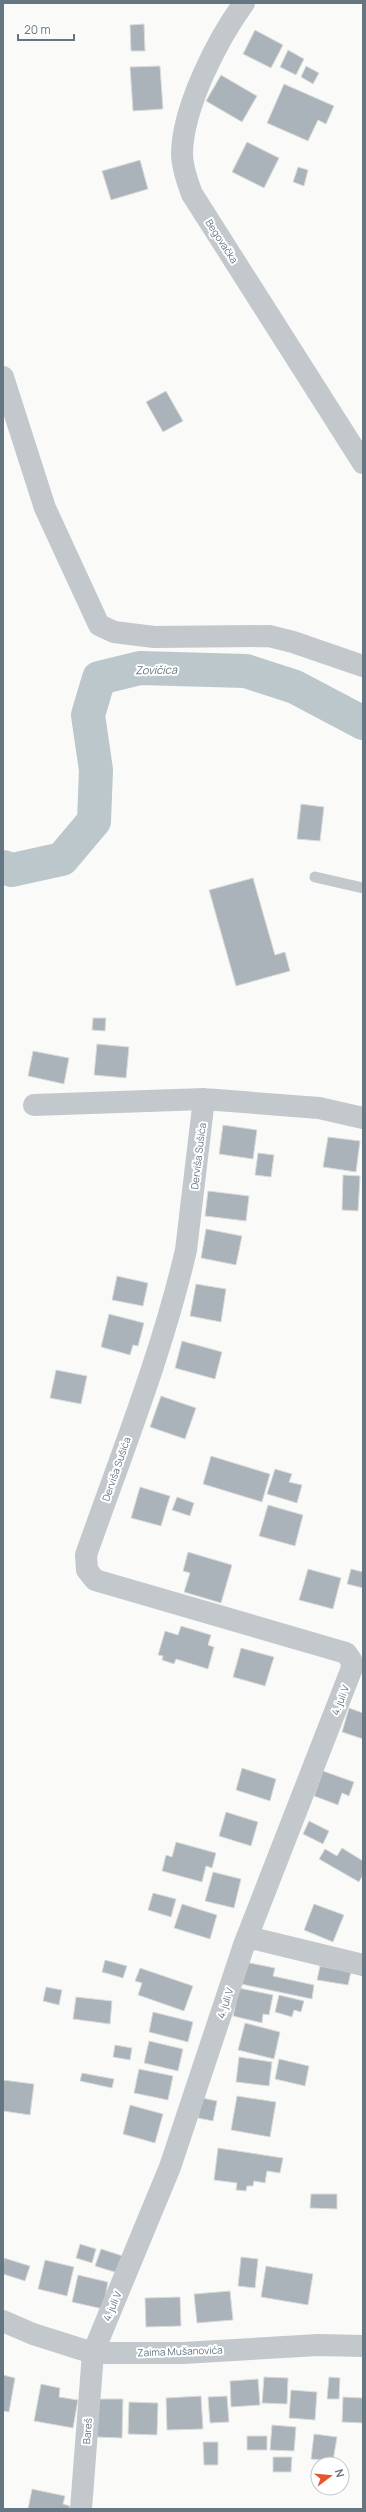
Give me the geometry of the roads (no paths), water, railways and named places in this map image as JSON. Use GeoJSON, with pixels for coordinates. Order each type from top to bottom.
{"type":"FeatureCollection","features":[{"type":"Feature","properties":{"kind":"street","name":"Begovačka"},"geometry":{"type":"LineString","coordinates":[[244,3],[234,16],[202,79],[185,123],[182,154],[185,176],[192,194],[363,464]]}},
{"type":"Feature","properties":{"kind":"street"},"geometry":{"type":"LineString","coordinates":[[3,377],[45,508],[99,625],[114,632],[154,637],[269,636],[293,642],[363,666]]}},
{"type":"Feature","properties":{"kind":"street"},"geometry":{"type":"LineString","coordinates":[[34,1105],[204,1099],[319,1108],[363,1118]]}},
{"type":"Feature","properties":{"kind":"street","name":"Derviša Sušića"},"geometry":{"type":"LineString","coordinates":[[204,1099],[186,1250],[182,1270],[149,1376],[86,1555],[87,1570],[95,1580],[346,1653]]}},
{"type":"Feature","properties":{"kind":"street","name":"4. juli V"},"geometry":{"type":"LineString","coordinates":[[93,2353],[170,2167],[247,1937],[352,1668],[351,1660],[346,1653]]}},
{"type":"Feature","properties":{"kind":"street"},"geometry":{"type":"LineString","coordinates":[[247,1937],[363,1965]]}},
{"type":"Feature","properties":{"kind":"street","name":"Zaima Mušanovića"},"geometry":{"type":"LineString","coordinates":[[3,2321],[32,2334],[93,2353],[183,2352],[318,2345],[363,2346]]}},
{"type":"Feature","properties":{"kind":"street","name":"Bareš"},"geometry":{"type":"LineString","coordinates":[[81,2509],[93,2353]]}},
{"type":"Feature","properties":{"kind":"lane"},"geometry":{"type":"LineString","coordinates":[[315,877],[363,888]]}},
{"type":"Feature","properties":{"kind":"waterway","name":"Zovičica"},"geometry":{"type":"LineString","coordinates":[[3,867],[12,870],[62,859],[94,821],[96,770],[88,715],[99,678],[140,668],[246,671],[295,687],[363,723]]}}]}
